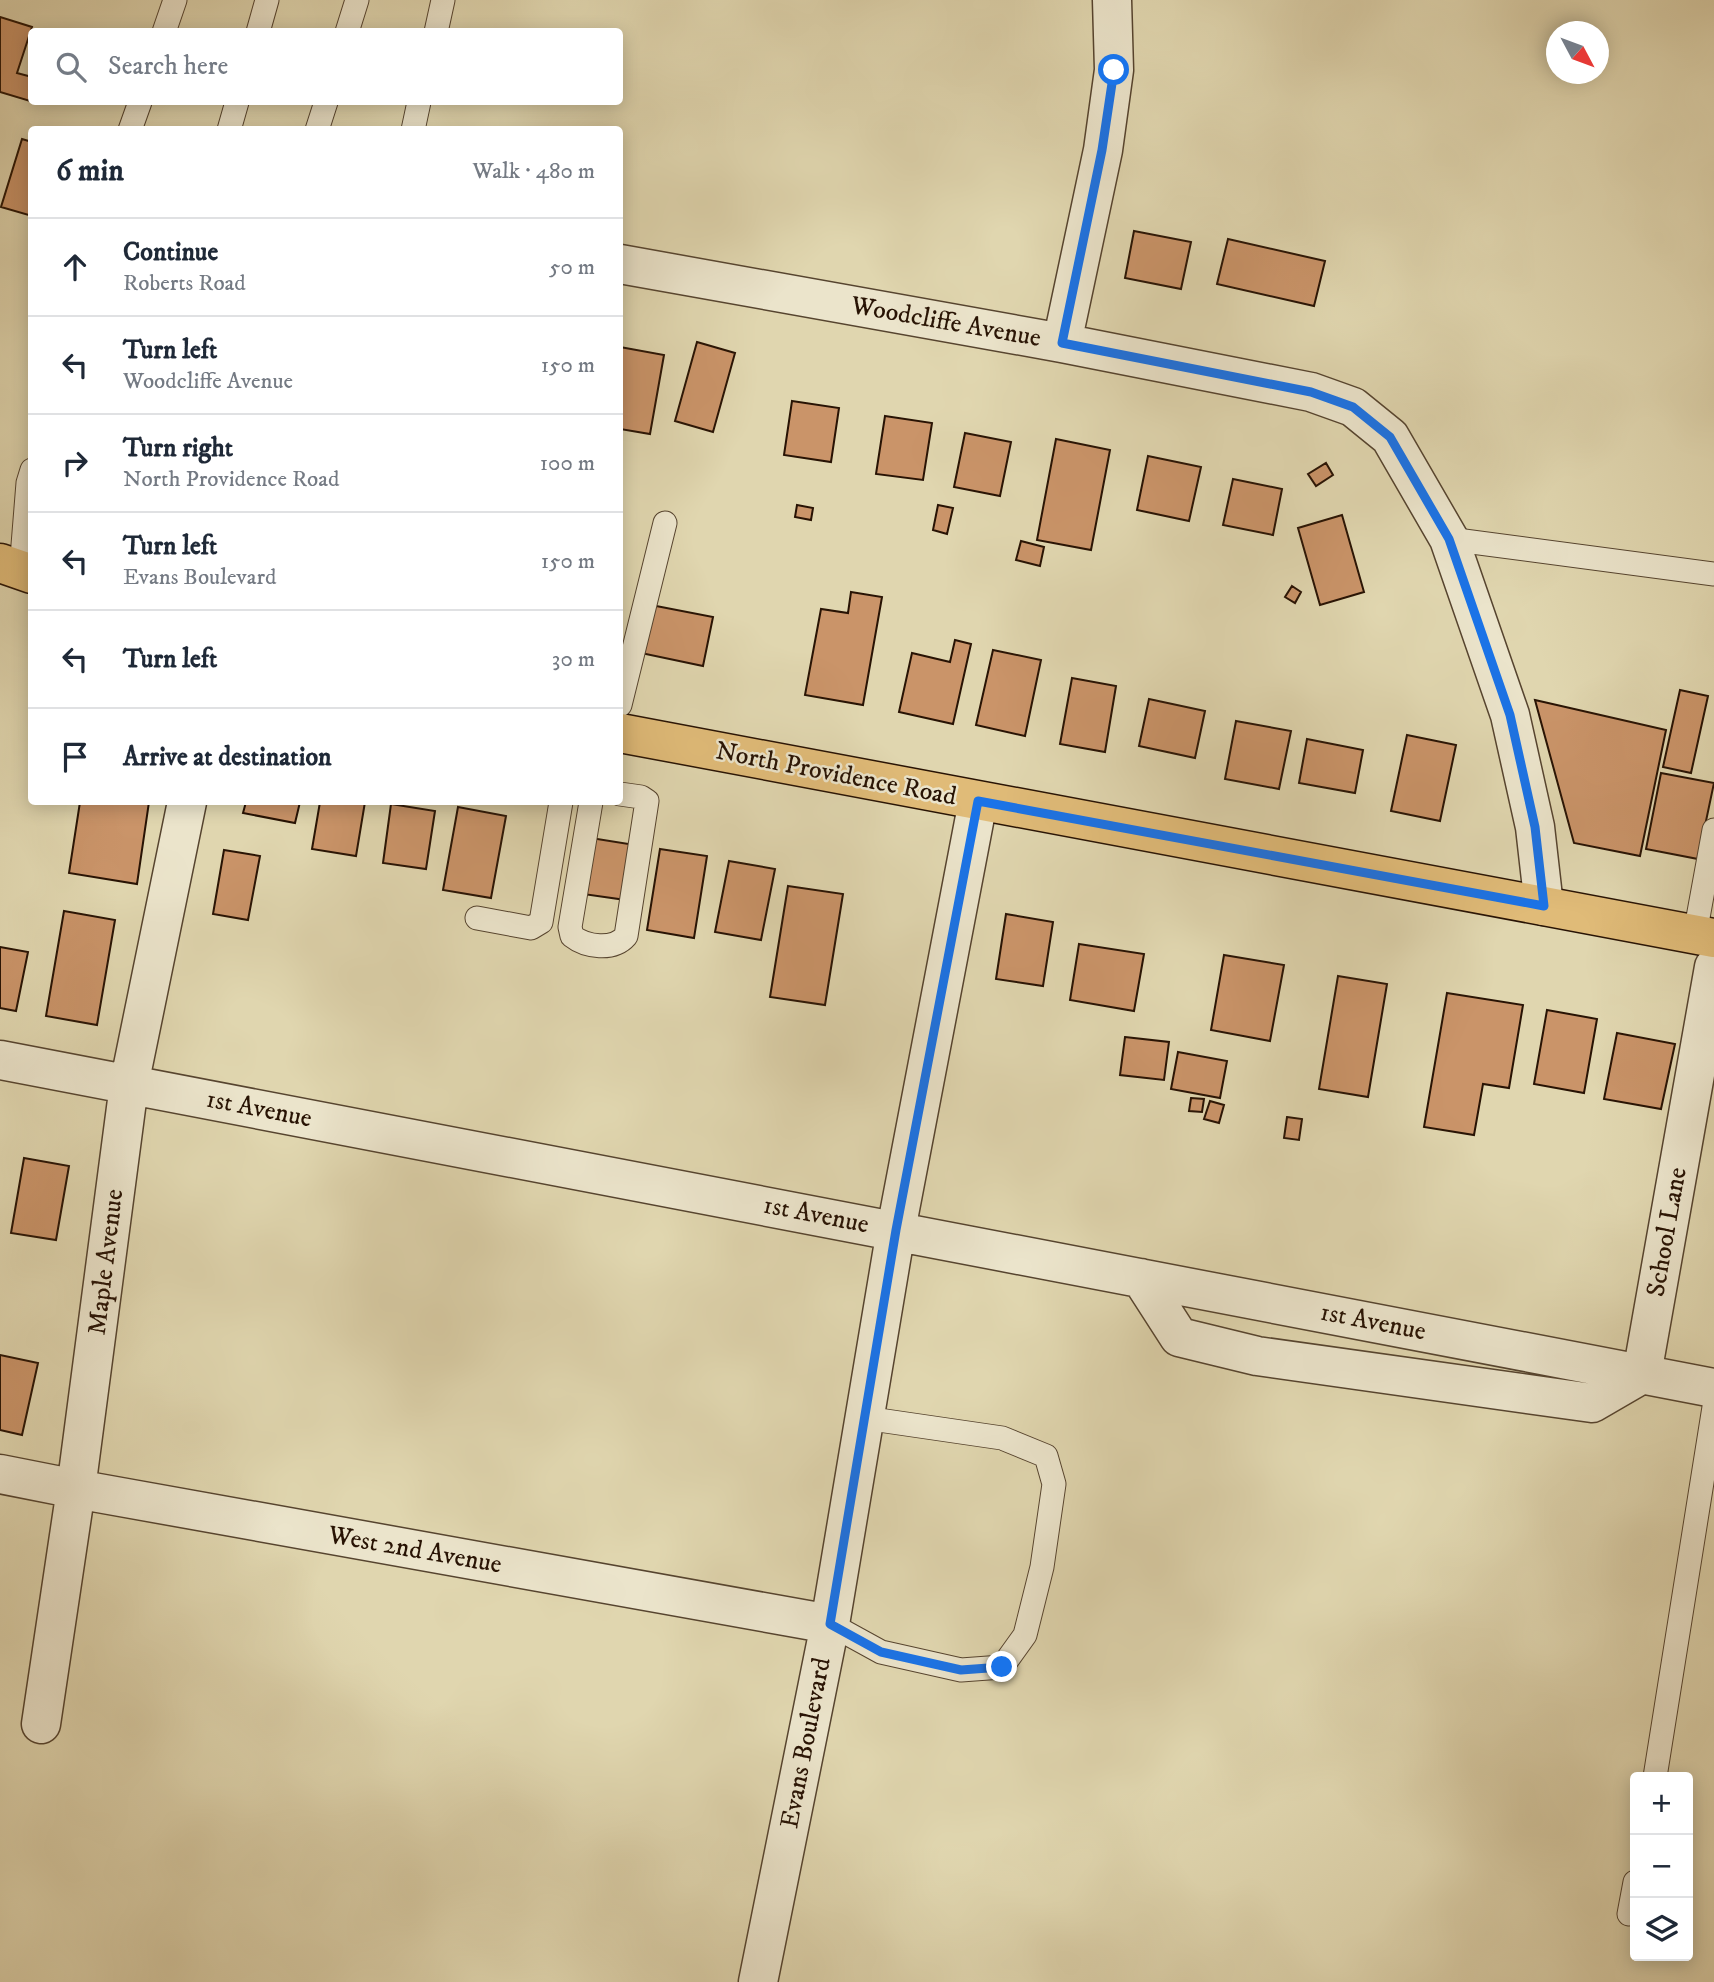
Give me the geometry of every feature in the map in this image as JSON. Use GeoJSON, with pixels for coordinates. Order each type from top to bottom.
{"type":"FeatureCollection","features":[{"type":"Feature","properties":{"kind":"main road","name":"North Providence Road"},"geometry":{"type":"LineString","coordinates":[[623,734],[1704,936]]}},
{"type":"Feature","properties":{"kind":"street"},"geometry":{"type":"LineString","coordinates":[[1062,343],[1102,150],[1114,70],[1112,0]]}},
{"type":"Feature","properties":{"kind":"street","name":"Woodcliffe Avenue"},"geometry":{"type":"LineString","coordinates":[[623,265],[1062,343],[1311,392],[1353,407],[1390,437],[1449,539],[1510,715],[1535,827],[1544,906]]}},
{"type":"Feature","properties":{"kind":"street","name":"Evans Boulevard"},"geometry":{"type":"LineString","coordinates":[[758,1982],[830,1624],[896,1230],[978,801]]}},
{"type":"Feature","properties":{"kind":"street","name":"Maple Avenue"},"geometry":{"type":"LineString","coordinates":[[41,1724],[76,1489],[129,1085],[186,805]]}},
{"type":"Feature","properties":{"kind":"street","name":"School Lane"},"geometry":{"type":"LineString","coordinates":[[1642,1374],[1714,967]]}},
{"type":"Feature","properties":{"kind":"street","name":"1st Avenue"},"geometry":{"type":"LineString","coordinates":[[0,1060],[1714,1388]]}},
{"type":"Feature","properties":{"kind":"street"},"geometry":{"type":"LineString","coordinates":[[1141,1278],[1179,1337],[1257,1356],[1592,1403],[1642,1374]]}},
{"type":"Feature","properties":{"kind":"street","name":"West 2nd Avenue"},"geometry":{"type":"LineString","coordinates":[[0,1474],[830,1624]]}},
{"type":"Feature","properties":{"kind":"lane"},"geometry":{"type":"LineString","coordinates":[[165,28],[174,0]]}},
{"type":"Feature","properties":{"kind":"lane"},"geometry":{"type":"LineString","coordinates":[[259,28],[267,0]]}},
{"type":"Feature","properties":{"kind":"lane"},"geometry":{"type":"LineString","coordinates":[[348,28],[357,0]]}},
{"type":"Feature","properties":{"kind":"lane"},"geometry":{"type":"LineString","coordinates":[[437,28],[443,0]]}},
{"type":"Feature","properties":{"kind":"lane"},"geometry":{"type":"LineString","coordinates":[[132,126],[139,105]]}},
{"type":"Feature","properties":{"kind":"lane"},"geometry":{"type":"LineString","coordinates":[[230,126],[236,105]]}},
{"type":"Feature","properties":{"kind":"lane"},"geometry":{"type":"LineString","coordinates":[[318,126],[325,105]]}},
{"type":"Feature","properties":{"kind":"lane"},"geometry":{"type":"LineString","coordinates":[[414,126],[418,105]]}},
{"type":"Feature","properties":{"kind":"lane"},"geometry":{"type":"LineString","coordinates":[[17,569],[28,483]]}},
{"type":"Feature","properties":{"kind":"lane"},"geometry":{"type":"LineString","coordinates":[[623,693],[665,523]]}},
{"type":"Feature","properties":{"kind":"lane"},"geometry":{"type":"LineString","coordinates":[[1449,539],[1714,574]]}},
{"type":"Feature","properties":{"kind":"lane"},"geometry":{"type":"LineString","coordinates":[[590,805],[570,927],[572,936],[580,942],[612,947],[626,936],[647,802],[641,797],[623,794]]}},
{"type":"Feature","properties":{"kind":"lane"},"geometry":{"type":"LineString","coordinates":[[477,918],[531,928],[541,922],[560,805]]}},
{"type":"Feature","properties":{"kind":"lane"},"geometry":{"type":"LineString","coordinates":[[1704,936],[1714,830]]}},
{"type":"Feature","properties":{"kind":"lane"},"geometry":{"type":"LineString","coordinates":[[1656,1772],[1714,1407]]}},
{"type":"Feature","properties":{"kind":"lane"},"geometry":{"type":"LineString","coordinates":[[830,1624],[881,1652],[961,1670],[1002,1667],[1025,1635],[1042,1567],[1054,1484],[1046,1456],[1002,1438],[865,1418]]}},
{"type":"Feature","properties":{"kind":"lane"},"geometry":{"type":"LineString","coordinates":[[1629,1914],[1632,1898]]}},
{"type":"Feature","properties":{"kind":"building"},"geometry":{"type":"Polygon","coordinates":[[[0,17],[32,27],[28,28],[28,39],[17,73],[28,76],[28,100],[0,92],[0,17]]]}},
{"type":"Feature","properties":{"kind":"building"},"geometry":{"type":"Polygon","coordinates":[[[22,139],[28,141],[28,215],[1,207],[22,139]]]}},
{"type":"Feature","properties":{"kind":"building"},"geometry":{"type":"Polygon","coordinates":[[[1134,231],[1191,242],[1181,289],[1125,278],[1134,231]]]}},
{"type":"Feature","properties":{"kind":"building"},"geometry":{"type":"Polygon","coordinates":[[[1228,239],[1325,261],[1314,306],[1217,284],[1228,239]]]}},
{"type":"Feature","properties":{"kind":"building"},"geometry":{"type":"Polygon","coordinates":[[[697,342],[735,353],[713,432],[675,421],[697,342]]]}},
{"type":"Feature","properties":{"kind":"building"},"geometry":{"type":"Polygon","coordinates":[[[623,348],[664,355],[650,434],[623,430],[623,348]]]}},
{"type":"Feature","properties":{"kind":"building"},"geometry":{"type":"Polygon","coordinates":[[[792,401],[839,408],[831,462],[784,455],[792,401]]]}},
{"type":"Feature","properties":{"kind":"building"},"geometry":{"type":"Polygon","coordinates":[[[885,416],[932,423],[923,480],[876,474],[885,416]]]}},
{"type":"Feature","properties":{"kind":"building"},"geometry":{"type":"Polygon","coordinates":[[[965,433],[1011,442],[1000,496],[954,487],[965,433]]]}},
{"type":"Feature","properties":{"kind":"building"},"geometry":{"type":"Polygon","coordinates":[[[1056,439],[1110,450],[1091,550],[1037,540],[1056,439]]]}},
{"type":"Feature","properties":{"kind":"building"},"geometry":{"type":"Polygon","coordinates":[[[1148,456],[1201,467],[1189,521],[1137,510],[1148,456]]]}},
{"type":"Feature","properties":{"kind":"building"},"geometry":{"type":"Polygon","coordinates":[[[1326,463],[1333,475],[1316,486],[1308,474],[1326,463]]]}},
{"type":"Feature","properties":{"kind":"building"},"geometry":{"type":"Polygon","coordinates":[[[1233,479],[1282,489],[1273,535],[1223,525],[1233,479]]]}},
{"type":"Feature","properties":{"kind":"building"},"geometry":{"type":"Polygon","coordinates":[[[797,505],[813,508],[811,520],[795,517],[797,505]]]}},
{"type":"Feature","properties":{"kind":"building"},"geometry":{"type":"Polygon","coordinates":[[[938,505],[953,508],[947,534],[933,530],[938,505]]]}},
{"type":"Feature","properties":{"kind":"building"},"geometry":{"type":"Polygon","coordinates":[[[1342,515],[1364,592],[1320,605],[1298,528],[1342,515]]]}},
{"type":"Feature","properties":{"kind":"building"},"geometry":{"type":"Polygon","coordinates":[[[1021,541],[1044,547],[1040,566],[1016,560],[1021,541]]]}},
{"type":"Feature","properties":{"kind":"building"},"geometry":{"type":"Polygon","coordinates":[[[1292,586],[1301,592],[1295,603],[1285,597],[1292,586]]]}},
{"type":"Feature","properties":{"kind":"building"},"geometry":{"type":"Polygon","coordinates":[[[851,592],[882,597],[863,705],[805,695],[821,609],[848,613],[851,592]]]}},
{"type":"Feature","properties":{"kind":"building"},"geometry":{"type":"Polygon","coordinates":[[[651,605],[713,617],[703,666],[641,653],[651,605]]]}},
{"type":"Feature","properties":{"kind":"building"},"geometry":{"type":"Polygon","coordinates":[[[955,640],[971,644],[953,724],[899,712],[912,653],[950,662],[955,640]]]}},
{"type":"Feature","properties":{"kind":"building"},"geometry":{"type":"Polygon","coordinates":[[[993,650],[1041,660],[1025,736],[976,725],[993,650]]]}},
{"type":"Feature","properties":{"kind":"building"},"geometry":{"type":"Polygon","coordinates":[[[1072,678],[1116,686],[1105,752],[1060,744],[1072,678]]]}},
{"type":"Feature","properties":{"kind":"building"},"geometry":{"type":"Polygon","coordinates":[[[1680,690],[1708,696],[1691,773],[1663,767],[1680,690]]]}},
{"type":"Feature","properties":{"kind":"building"},"geometry":{"type":"Polygon","coordinates":[[[1149,699],[1205,711],[1195,758],[1139,746],[1149,699]]]}},
{"type":"Feature","properties":{"kind":"building"},"geometry":{"type":"Polygon","coordinates":[[[1535,700],[1666,730],[1640,856],[1574,843],[1535,700]]]}},
{"type":"Feature","properties":{"kind":"building"},"geometry":{"type":"Polygon","coordinates":[[[1236,721],[1291,731],[1279,789],[1225,779],[1236,721]]]}},
{"type":"Feature","properties":{"kind":"building"},"geometry":{"type":"Polygon","coordinates":[[[1407,735],[1456,745],[1440,821],[1391,811],[1407,735]]]}},
{"type":"Feature","properties":{"kind":"building"},"geometry":{"type":"Polygon","coordinates":[[[1307,739],[1363,750],[1355,793],[1299,783],[1307,739]]]}},
{"type":"Feature","properties":{"kind":"building"},"geometry":{"type":"Polygon","coordinates":[[[1661,773],[1714,783],[1698,859],[1646,849],[1661,773]]]}},
{"type":"Feature","properties":{"kind":"building"},"geometry":{"type":"Polygon","coordinates":[[[80,805],[149,805],[137,884],[69,873],[80,805]]]}},
{"type":"Feature","properties":{"kind":"building"},"geometry":{"type":"Polygon","coordinates":[[[245,805],[299,805],[295,823],[243,813],[245,805]]]}},
{"type":"Feature","properties":{"kind":"building"},"geometry":{"type":"Polygon","coordinates":[[[319,805],[364,805],[356,856],[312,849],[319,805]]]}},
{"type":"Feature","properties":{"kind":"building"},"geometry":{"type":"Polygon","coordinates":[[[391,805],[435,811],[426,869],[383,863],[391,805]]]}},
{"type":"Feature","properties":{"kind":"building"},"geometry":{"type":"Polygon","coordinates":[[[458,807],[506,816],[491,898],[443,890],[458,807]]]}},
{"type":"Feature","properties":{"kind":"building"},"geometry":{"type":"Polygon","coordinates":[[[591,838],[635,845],[626,900],[583,894],[591,838]]]}},
{"type":"Feature","properties":{"kind":"building"},"geometry":{"type":"Polygon","coordinates":[[[660,849],[707,856],[694,938],[647,930],[660,849]]]}},
{"type":"Feature","properties":{"kind":"building"},"geometry":{"type":"Polygon","coordinates":[[[224,850],[260,856],[248,920],[213,914],[224,850]]]}},
{"type":"Feature","properties":{"kind":"building"},"geometry":{"type":"Polygon","coordinates":[[[729,861],[775,869],[761,940],[715,932],[729,861]]]}},
{"type":"Feature","properties":{"kind":"building"},"geometry":{"type":"Polygon","coordinates":[[[788,886],[843,894],[825,1005],[770,997],[788,886]]]}},
{"type":"Feature","properties":{"kind":"building"},"geometry":{"type":"Polygon","coordinates":[[[64,911],[115,920],[97,1025],[46,1016],[64,911]]]}},
{"type":"Feature","properties":{"kind":"building"},"geometry":{"type":"Polygon","coordinates":[[[1006,914],[1053,922],[1043,986],[996,979],[1006,914]]]}},
{"type":"Feature","properties":{"kind":"building"},"geometry":{"type":"Polygon","coordinates":[[[1079,944],[1144,954],[1134,1011],[1070,1000],[1079,944]]]}},
{"type":"Feature","properties":{"kind":"building"},"geometry":{"type":"Polygon","coordinates":[[[0,947],[28,952],[16,1011],[0,1008],[0,947]]]}},
{"type":"Feature","properties":{"kind":"building"},"geometry":{"type":"Polygon","coordinates":[[[1224,955],[1284,965],[1270,1041],[1211,1030],[1224,955]]]}},
{"type":"Feature","properties":{"kind":"building"},"geometry":{"type":"Polygon","coordinates":[[[1338,976],[1387,984],[1368,1097],[1319,1089],[1338,976]]]}},
{"type":"Feature","properties":{"kind":"building"},"geometry":{"type":"Polygon","coordinates":[[[1447,993],[1523,1005],[1509,1088],[1483,1084],[1474,1135],[1424,1127],[1447,993]]]}},
{"type":"Feature","properties":{"kind":"building"},"geometry":{"type":"Polygon","coordinates":[[[1547,1010],[1597,1019],[1584,1093],[1534,1084],[1547,1010]]]}},
{"type":"Feature","properties":{"kind":"building"},"geometry":{"type":"Polygon","coordinates":[[[1617,1033],[1675,1044],[1661,1109],[1604,1099],[1617,1033]]]}},
{"type":"Feature","properties":{"kind":"building"},"geometry":{"type":"Polygon","coordinates":[[[1125,1037],[1169,1042],[1164,1080],[1120,1075],[1125,1037]]]}},
{"type":"Feature","properties":{"kind":"building"},"geometry":{"type":"Polygon","coordinates":[[[1178,1052],[1227,1061],[1220,1098],[1171,1089],[1178,1052]]]}},
{"type":"Feature","properties":{"kind":"building"},"geometry":{"type":"Polygon","coordinates":[[[1191,1098],[1204,1099],[1202,1112],[1189,1111],[1191,1098]]]}},
{"type":"Feature","properties":{"kind":"building"},"geometry":{"type":"Polygon","coordinates":[[[1210,1101],[1224,1105],[1219,1123],[1204,1119],[1210,1101]]]}},
{"type":"Feature","properties":{"kind":"building"},"geometry":{"type":"Polygon","coordinates":[[[1287,1117],[1302,1119],[1299,1140],[1284,1138],[1287,1117]]]}},
{"type":"Feature","properties":{"kind":"building"},"geometry":{"type":"Polygon","coordinates":[[[24,1158],[69,1166],[56,1240],[11,1233],[24,1158]]]}},
{"type":"Feature","properties":{"kind":"building"},"geometry":{"type":"Polygon","coordinates":[[[0,1355],[38,1363],[22,1435],[0,1430],[0,1355]]]}},
{"type":"Feature","properties":{"kind":"route"},"geometry":{"type":"LineString","coordinates":[[1002,1667],[961,1670],[881,1652],[830,1624],[896,1230],[978,801],[1544,906],[1535,827],[1510,715],[1449,539],[1390,437],[1353,407],[1311,392],[1062,343],[1102,150],[1114,70]]}}]}
